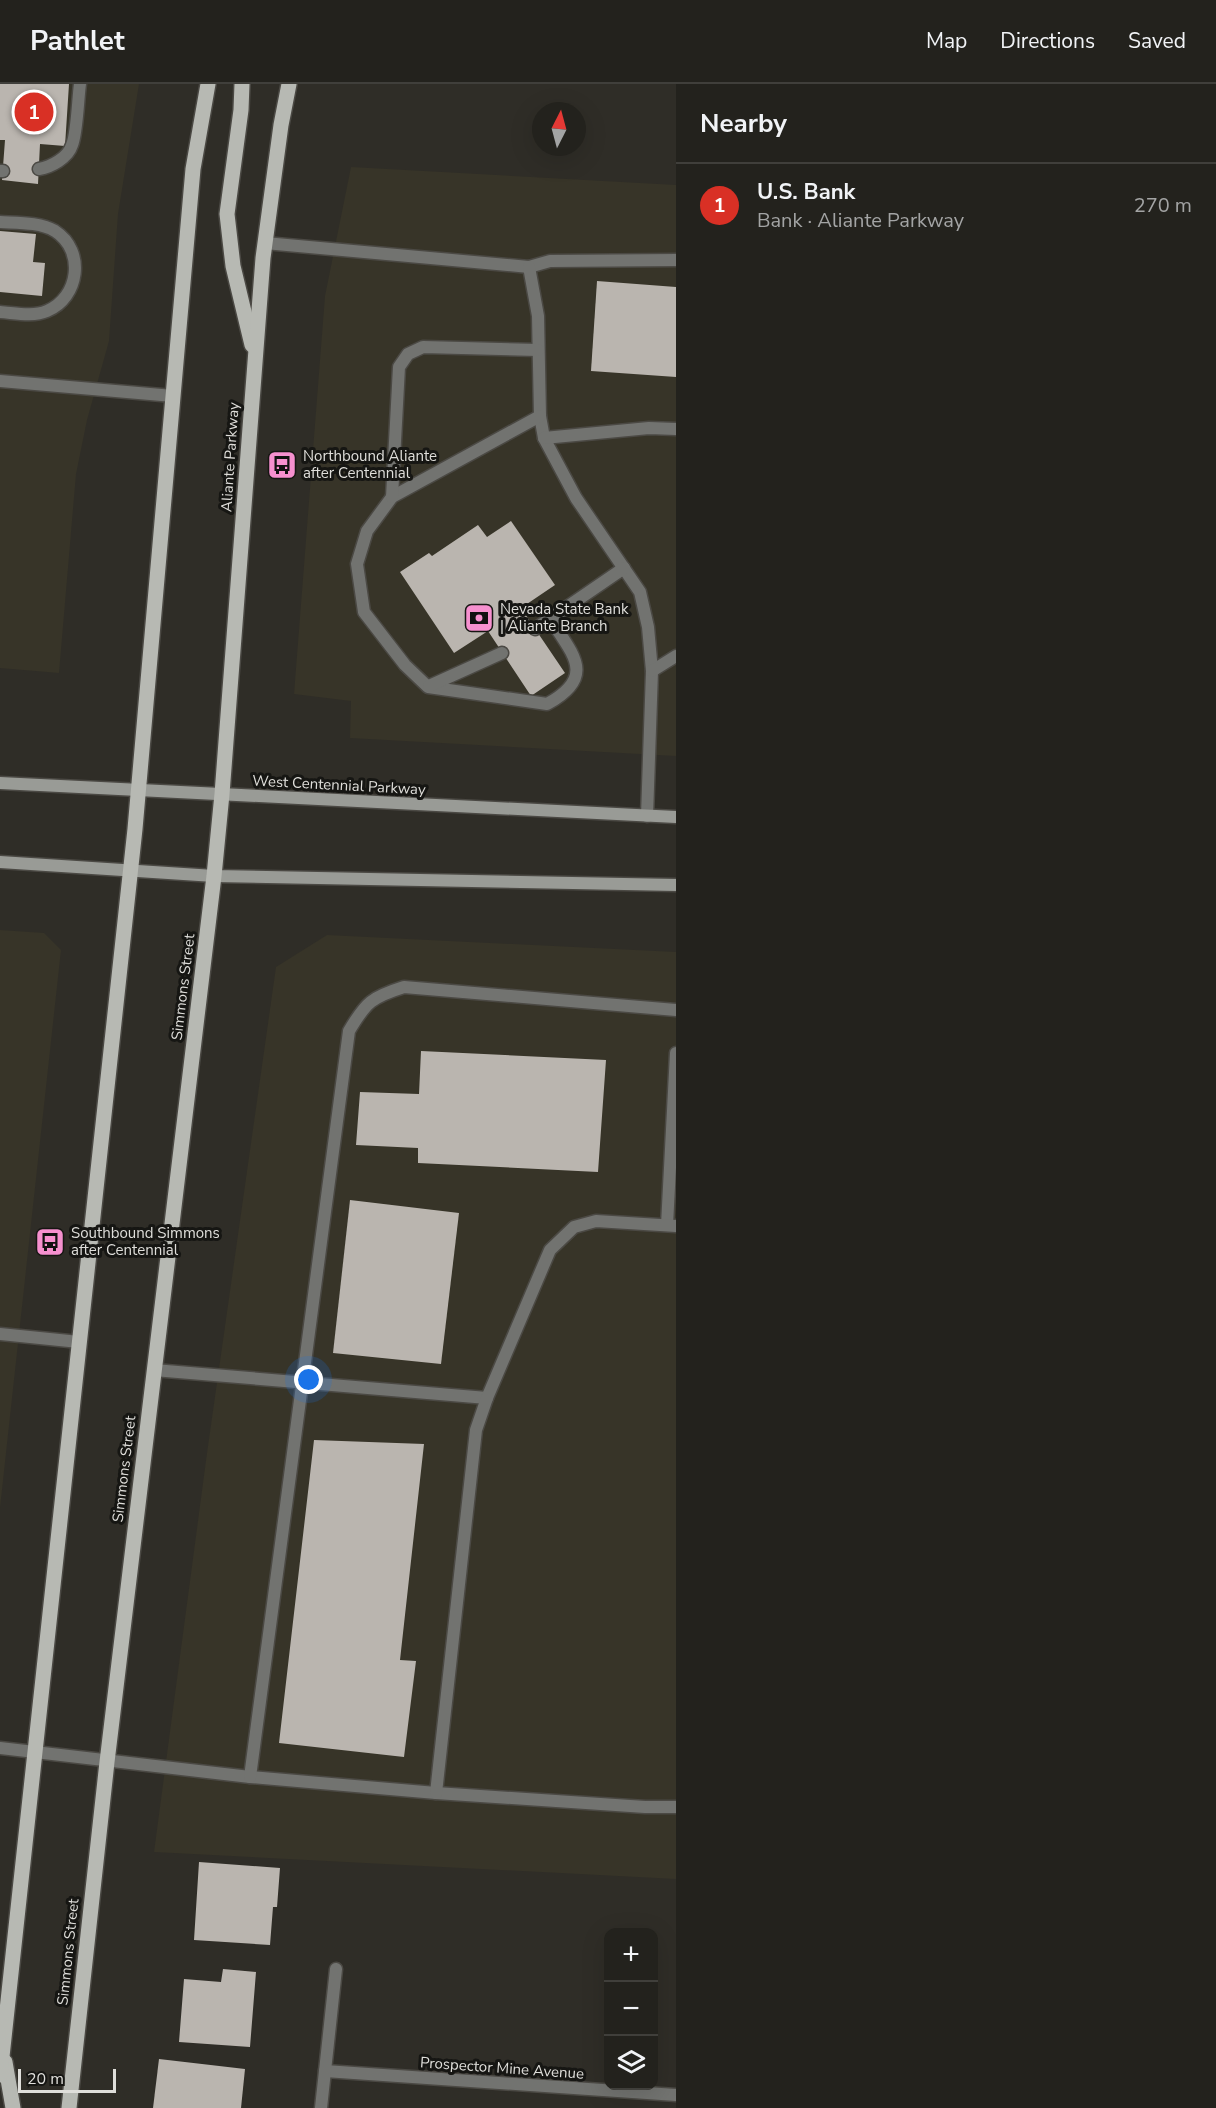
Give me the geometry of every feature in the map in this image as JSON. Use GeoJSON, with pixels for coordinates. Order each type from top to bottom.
{"type":"FeatureCollection","features":[{"type":"Feature","properties":{"kind":"main road"},"geometry":{"type":"LineString","coordinates":[[0,2075],[135,829],[193,169],[208,84]]}},
{"type":"Feature","properties":{"kind":"main road"},"geometry":{"type":"LineString","coordinates":[[242,84],[241,110],[227,214],[233,266],[255,359]]}},
{"type":"Feature","properties":{"kind":"main road","name":"Aliante Parkway"},"geometry":{"type":"LineString","coordinates":[[218,835],[265,243],[289,84]]}},
{"type":"Feature","properties":{"kind":"main road","name":"West Centennial Parkway"},"geometry":{"type":"LineString","coordinates":[[0,783],[676,817]]}},
{"type":"Feature","properties":{"kind":"main road","name":"Simmons Street"},"geometry":{"type":"LineString","coordinates":[[69,2108],[107,1762],[218,835]]}},
{"type":"Feature","properties":{"kind":"main road"},"geometry":{"type":"LineString","coordinates":[[0,862],[214,876],[676,885]]}},
{"type":"Feature","properties":{"kind":"main road"},"geometry":{"type":"LineString","coordinates":[[3,2050],[13,2108]]}},
{"type":"Feature","properties":{"kind":"street"},"geometry":{"type":"LineString","coordinates":[[39,169],[47,168],[60,160],[72,146],[80,84]]}},
{"type":"Feature","properties":{"kind":"street"},"geometry":{"type":"LineString","coordinates":[[0,222],[38,225],[54,230],[70,247],[76,264],[72,287],[64,300],[54,307],[34,314],[0,312]]}},
{"type":"Feature","properties":{"kind":"street"},"geometry":{"type":"LineString","coordinates":[[265,243],[530,267],[550,261],[676,260]]}},
{"type":"Feature","properties":{"kind":"street"},"geometry":{"type":"LineString","coordinates":[[530,267],[538,316],[540,416],[544,438],[576,498],[640,592],[648,627],[652,671],[647,816]]}},
{"type":"Feature","properties":{"kind":"street"},"geometry":{"type":"LineString","coordinates":[[392,497],[399,367],[408,354],[423,347],[538,350]]}},
{"type":"Feature","properties":{"kind":"street"},"geometry":{"type":"LineString","coordinates":[[0,381],[173,396]]}},
{"type":"Feature","properties":{"kind":"street"},"geometry":{"type":"LineString","coordinates":[[540,416],[392,497],[367,531],[357,564],[364,612],[405,665],[428,687],[548,704],[563,695],[575,682],[577,662],[549,617]]}},
{"type":"Feature","properties":{"kind":"street"},"geometry":{"type":"LineString","coordinates":[[544,438],[649,428],[676,429]]}},
{"type":"Feature","properties":{"kind":"street"},"geometry":{"type":"LineString","coordinates":[[535,629],[549,617],[624,568]]}},
{"type":"Feature","properties":{"kind":"street"},"geometry":{"type":"LineString","coordinates":[[428,687],[502,653]]}},
{"type":"Feature","properties":{"kind":"street"},"geometry":{"type":"LineString","coordinates":[[652,671],[676,656]]}},
{"type":"Feature","properties":{"kind":"street"},"geometry":{"type":"LineString","coordinates":[[250,1778],[349,1031],[362,1009],[380,994],[404,987],[676,1010]]}},
{"type":"Feature","properties":{"kind":"street"},"geometry":{"type":"LineString","coordinates":[[436,1793],[476,1430],[487,1398],[550,1250],[574,1227],[596,1221],[672,1226],[676,1053]]}},
{"type":"Feature","properties":{"kind":"street"},"geometry":{"type":"LineString","coordinates":[[0,1335],[79,1342]]}},
{"type":"Feature","properties":{"kind":"street"},"geometry":{"type":"LineString","coordinates":[[154,1370],[487,1398]]}},
{"type":"Feature","properties":{"kind":"street"},"geometry":{"type":"LineString","coordinates":[[0,1748],[250,1778],[436,1793],[645,1807],[676,1807]]}},
{"type":"Feature","properties":{"kind":"street"},"geometry":{"type":"LineString","coordinates":[[321,2108],[336,1969]]}},
{"type":"Feature","properties":{"kind":"street","name":"Prospector Mine Avenue"},"geometry":{"type":"LineString","coordinates":[[325,2071],[676,2095]]}},
{"type":"Feature","properties":{"kind":"shaded area"},"geometry":{"type":"Polygon","coordinates":[[[0,84],[139,84],[118,214],[109,341],[87,420],[76,474],[59,673],[0,668],[0,84]]]}},
{"type":"Feature","properties":{"kind":"shaded area"},"geometry":{"type":"Polygon","coordinates":[[[351,167],[676,185],[676,756],[350,738],[351,701],[294,694],[325,296],[351,167]]]}},
{"type":"Feature","properties":{"kind":"shaded area"},"geometry":{"type":"Polygon","coordinates":[[[0,930],[44,933],[61,950],[0,1508],[0,930]]]}},
{"type":"Feature","properties":{"kind":"shaded area"},"geometry":{"type":"Polygon","coordinates":[[[327,935],[676,952],[676,1879],[154,1852],[207,1453],[276,967],[327,935]]]}},
{"type":"Feature","properties":{"kind":"building"},"geometry":{"type":"Polygon","coordinates":[[[0,84],[69,84],[65,146],[40,144],[38,184],[2,180],[5,140],[0,140],[0,84]]]}},
{"type":"Feature","properties":{"kind":"building"},"geometry":{"type":"Polygon","coordinates":[[[0,231],[36,234],[33,262],[45,263],[42,296],[0,292],[0,231]]]}},
{"type":"Feature","properties":{"kind":"building"},"geometry":{"type":"Polygon","coordinates":[[[597,281],[676,287],[676,377],[591,371],[597,281]]]}},
{"type":"Feature","properties":{"kind":"building","name":"Nevada State Bank | Aliante Branch"},"geometry":{"type":"Polygon","coordinates":[[[511,521],[555,585],[521,608],[565,673],[531,696],[488,631],[454,653],[400,572],[429,553],[432,556],[478,525],[487,537],[511,521]]]}},
{"type":"Feature","properties":{"kind":"building"},"geometry":{"type":"Polygon","coordinates":[[[421,1051],[606,1060],[598,1172],[418,1163],[418,1148],[356,1145],[360,1092],[419,1094],[421,1051]]]}},
{"type":"Feature","properties":{"kind":"building"},"geometry":{"type":"Polygon","coordinates":[[[350,1200],[459,1213],[441,1364],[333,1353],[350,1200]]]}},
{"type":"Feature","properties":{"kind":"building"},"geometry":{"type":"Polygon","coordinates":[[[314,1440],[424,1444],[400,1660],[416,1661],[404,1757],[279,1743],[314,1440]]]}},
{"type":"Feature","properties":{"kind":"building"},"geometry":{"type":"Polygon","coordinates":[[[199,1862],[280,1868],[277,1907],[273,1907],[270,1945],[194,1940],[199,1862]]]}},
{"type":"Feature","properties":{"kind":"building"},"geometry":{"type":"Polygon","coordinates":[[[223,1969],[256,1972],[250,2047],[179,2042],[184,1979],[221,1982],[223,1969]]]}},
{"type":"Feature","properties":{"kind":"building"},"geometry":{"type":"Polygon","coordinates":[[[159,2059],[245,2069],[241,2108],[153,2108],[159,2059]]]}},
{"type":"Feature","properties":{"kind":"place","name":"U.S. Bank"},"geometry":{"type":"Point","coordinates":[34,112]}},
{"type":"Feature","properties":{"kind":"place","name":"Northbound Aliante after Centennial"},"geometry":{"type":"Point","coordinates":[282,465]}},
{"type":"Feature","properties":{"kind":"place","name":"Nevada State Bank | Aliante Branch"},"geometry":{"type":"Point","coordinates":[479,618]}},
{"type":"Feature","properties":{"kind":"place","name":"Southbound Simmons after Centennial"},"geometry":{"type":"Point","coordinates":[50,1242]}}]}
